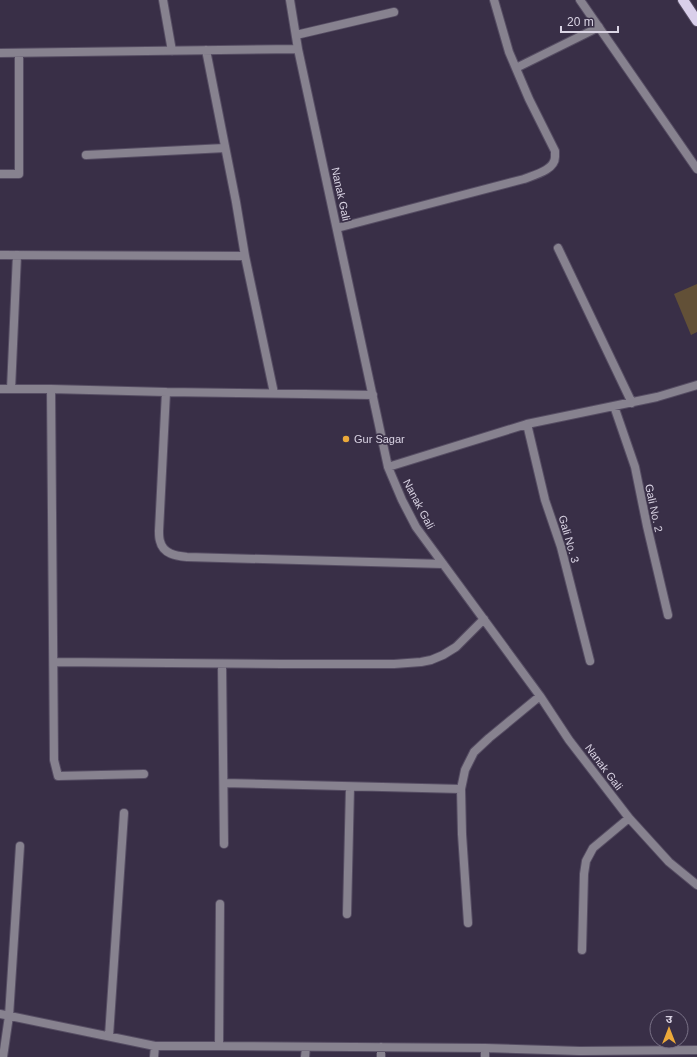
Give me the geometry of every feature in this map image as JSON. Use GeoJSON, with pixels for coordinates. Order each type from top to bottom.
{"type":"FeatureCollection","features":[{"type":"Feature","properties":{"kind":"main road"},"geometry":{"type":"LineString","coordinates":[[683,0],[697,21]]}},
{"type":"Feature","properties":{"kind":"street"},"geometry":{"type":"LineString","coordinates":[[163,0],[172,51]]}},
{"type":"Feature","properties":{"kind":"street","name":"Nanak Gali"},"geometry":{"type":"LineString","coordinates":[[290,0],[298,49],[388,467],[402,500],[416,527],[540,696],[569,740],[629,818],[658,851],[697,885]]}},
{"type":"Feature","properties":{"kind":"street"},"geometry":{"type":"LineString","coordinates":[[337,228],[524,179],[544,171],[553,165],[555,151],[529,99],[509,52],[494,0]]}},
{"type":"Feature","properties":{"kind":"street"},"geometry":{"type":"LineString","coordinates":[[580,0],[697,169]]}},
{"type":"Feature","properties":{"kind":"street"},"geometry":{"type":"LineString","coordinates":[[296,35],[394,12]]}},
{"type":"Feature","properties":{"kind":"street"},"geometry":{"type":"LineString","coordinates":[[516,68],[599,28]]}},
{"type":"Feature","properties":{"kind":"street"},"geometry":{"type":"LineString","coordinates":[[0,53],[298,49]]}},
{"type":"Feature","properties":{"kind":"street"},"geometry":{"type":"LineString","coordinates":[[206,50],[245,256],[274,393]]}},
{"type":"Feature","properties":{"kind":"street"},"geometry":{"type":"LineString","coordinates":[[0,174],[19,174],[19,53]]}},
{"type":"Feature","properties":{"kind":"street"},"geometry":{"type":"LineString","coordinates":[[86,155],[225,148]]}},
{"type":"Feature","properties":{"kind":"street"},"geometry":{"type":"LineString","coordinates":[[558,248],[632,402]]}},
{"type":"Feature","properties":{"kind":"street"},"geometry":{"type":"LineString","coordinates":[[0,255],[245,256]]}},
{"type":"Feature","properties":{"kind":"street"},"geometry":{"type":"LineString","coordinates":[[11,389],[17,255]]}},
{"type":"Feature","properties":{"kind":"street"},"geometry":{"type":"LineString","coordinates":[[388,467],[527,424],[657,398],[697,385]]}},
{"type":"Feature","properties":{"kind":"street"},"geometry":{"type":"LineString","coordinates":[[0,389],[373,395]]}},
{"type":"Feature","properties":{"kind":"street"},"geometry":{"type":"LineString","coordinates":[[51,389],[54,760],[58,776],[144,774]]}},
{"type":"Feature","properties":{"kind":"street"},"geometry":{"type":"LineString","coordinates":[[166,392],[159,531],[160,542],[163,548],[169,553],[187,557],[443,564]]}},
{"type":"Feature","properties":{"kind":"street","name":"Gali No. 2"},"geometry":{"type":"LineString","coordinates":[[614,406],[635,467],[668,615]]}},
{"type":"Feature","properties":{"kind":"street","name":"Gali No. 3"},"geometry":{"type":"LineString","coordinates":[[527,424],[545,500],[561,547],[590,661]]}},
{"type":"Feature","properties":{"kind":"street"},"geometry":{"type":"LineString","coordinates":[[54,662],[222,664],[394,664],[421,662],[443,655],[456,648],[484,619]]}},
{"type":"Feature","properties":{"kind":"street"},"geometry":{"type":"LineString","coordinates":[[222,664],[224,844]]}},
{"type":"Feature","properties":{"kind":"street"},"geometry":{"type":"LineString","coordinates":[[468,923],[462,834],[461,790],[465,770],[474,752],[540,696]]}},
{"type":"Feature","properties":{"kind":"street"},"geometry":{"type":"LineString","coordinates":[[224,783],[461,790]]}},
{"type":"Feature","properties":{"kind":"street"},"geometry":{"type":"LineString","coordinates":[[347,914],[350,787]]}},
{"type":"Feature","properties":{"kind":"street"},"geometry":{"type":"LineString","coordinates":[[109,1036],[124,813]]}},
{"type":"Feature","properties":{"kind":"street"},"geometry":{"type":"LineString","coordinates":[[582,950],[584,874],[586,861],[593,848],[629,818]]}},
{"type":"Feature","properties":{"kind":"street"},"geometry":{"type":"LineString","coordinates":[[3,1057],[9,1016],[20,846]]}},
{"type":"Feature","properties":{"kind":"street"},"geometry":{"type":"LineString","coordinates":[[218,1046],[220,904]]}},
{"type":"Feature","properties":{"kind":"street"},"geometry":{"type":"LineString","coordinates":[[0,1014],[155,1046],[485,1048],[593,1054],[693,1052]]}},
{"type":"Feature","properties":{"kind":"street"},"geometry":{"type":"LineString","coordinates":[[154,1057],[155,1046]]}},
{"type":"Feature","properties":{"kind":"street"},"geometry":{"type":"LineString","coordinates":[[305,1057],[306,1047]]}},
{"type":"Feature","properties":{"kind":"street"},"geometry":{"type":"LineString","coordinates":[[381,1047],[381,1057]]}},
{"type":"Feature","properties":{"kind":"street"},"geometry":{"type":"LineString","coordinates":[[485,1048],[485,1057]]}},
{"type":"Feature","properties":{"kind":"building"},"geometry":{"type":"Polygon","coordinates":[[[697,284],[697,332],[691,335],[674,294],[697,284]]]}},
{"type":"Feature","properties":{"kind":"place","name":"Gur Sagar"},"geometry":{"type":"Point","coordinates":[346,439]}}]}
